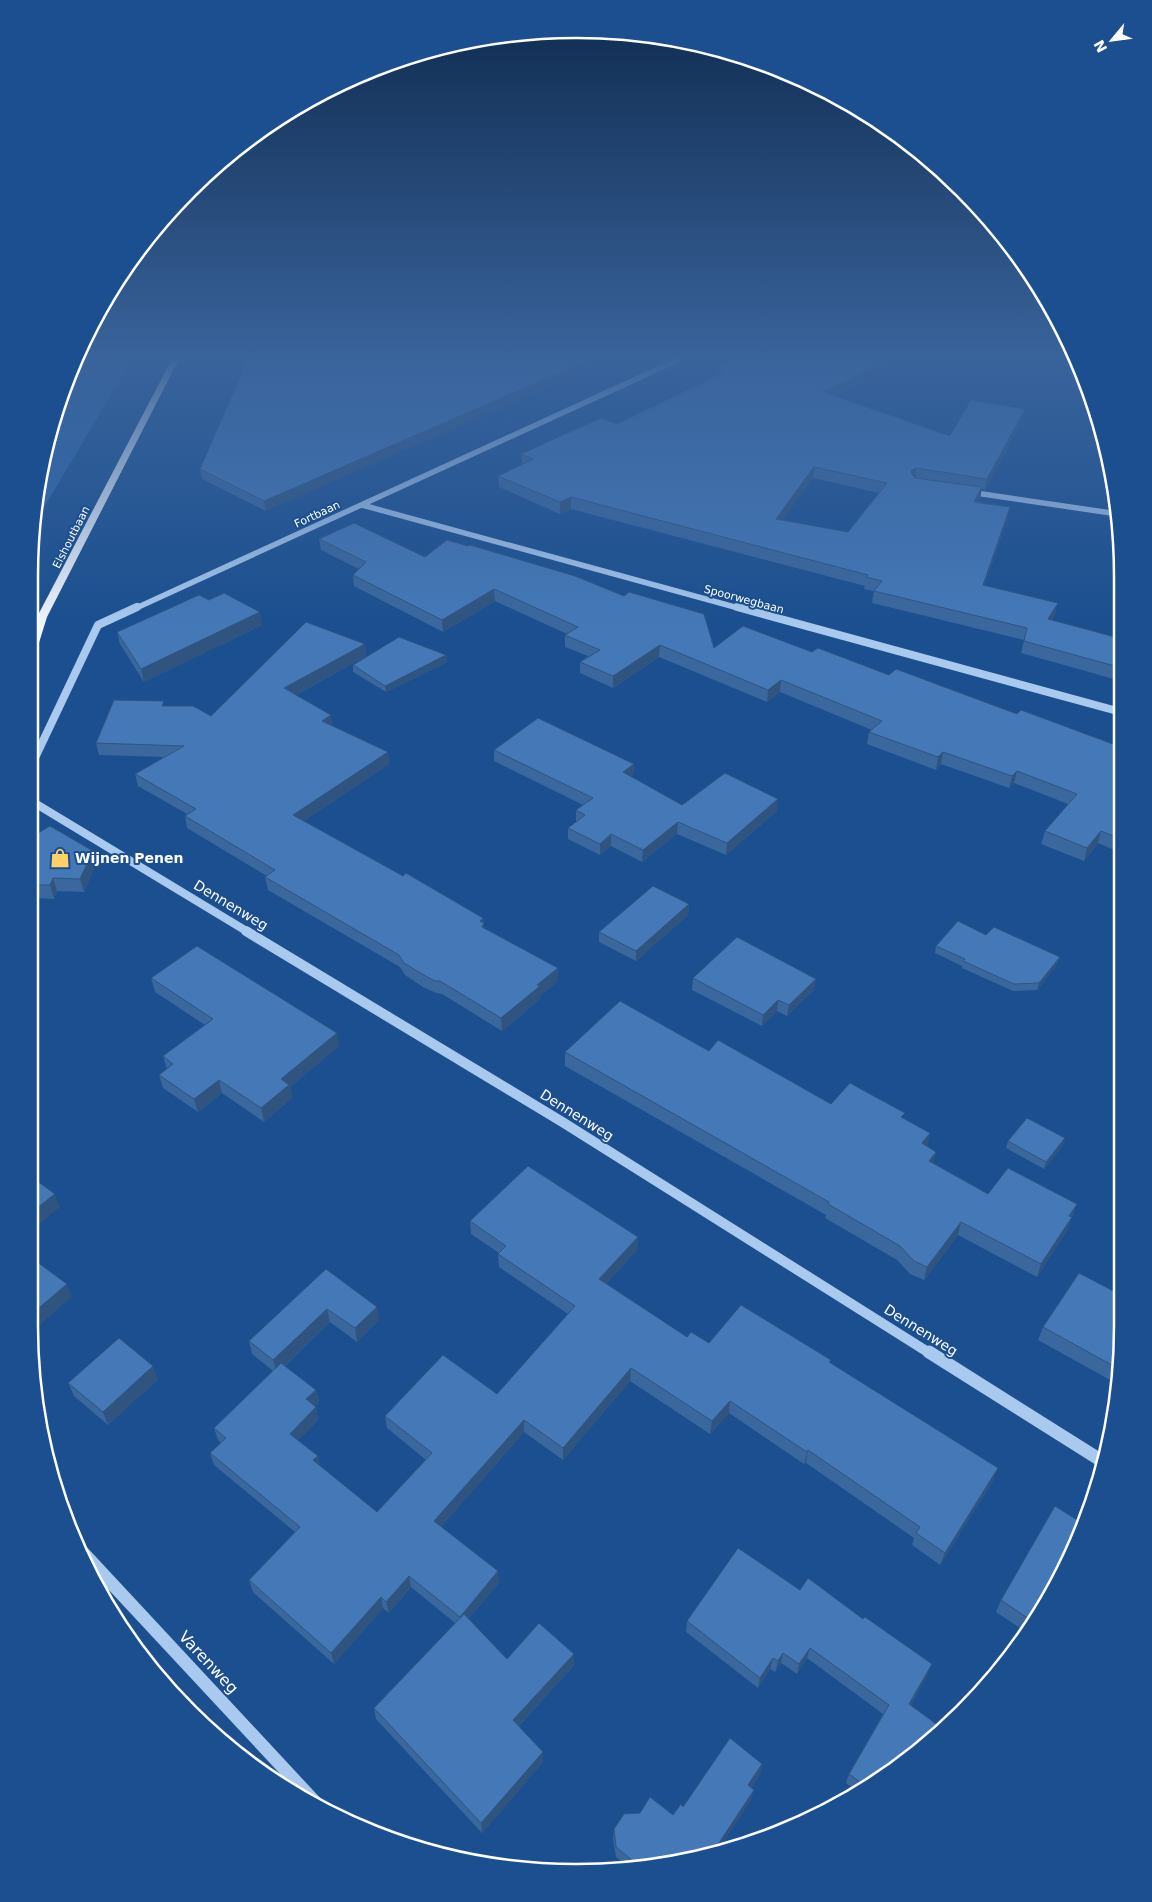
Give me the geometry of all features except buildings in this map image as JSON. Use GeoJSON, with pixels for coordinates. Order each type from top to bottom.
{"type":"FeatureCollection","features":[{"type":"Feature","properties":{"kind":"main road","name":"Elshoutbaan"},"geometry":{"type":"LineString","coordinates":[[38,630],[42,618],[130,448]]}},
{"type":"Feature","properties":{"kind":"street","name":"Fortbaan"},"geometry":{"type":"LineString","coordinates":[[38,751],[98,625],[488,448]]}},
{"type":"Feature","properties":{"kind":"street"},"geometry":{"type":"LineString","coordinates":[[963,491],[1111,513]]}},
{"type":"Feature","properties":{"kind":"street","name":"Spoorwegbaan"},"geometry":{"type":"LineString","coordinates":[[362,505],[1114,710]]}},
{"type":"Feature","properties":{"kind":"street","name":"Dennenweg"},"geometry":{"type":"LineString","coordinates":[[38,805],[564,1123],[1098,1458]]}},
{"type":"Feature","properties":{"kind":"street","name":"Varenweg"},"geometry":{"type":"LineString","coordinates":[[92,1563],[304,1790]]}},
{"type":"Feature","properties":{"kind":"shaded area"},"geometry":{"type":"Polygon","coordinates":[[[53,448],[79,448],[42,512],[53,448]]]}},
{"type":"Feature","properties":{"kind":"place","name":"Wijnen Penen"},"geometry":{"type":"Point","coordinates":[60,858]}}]}
